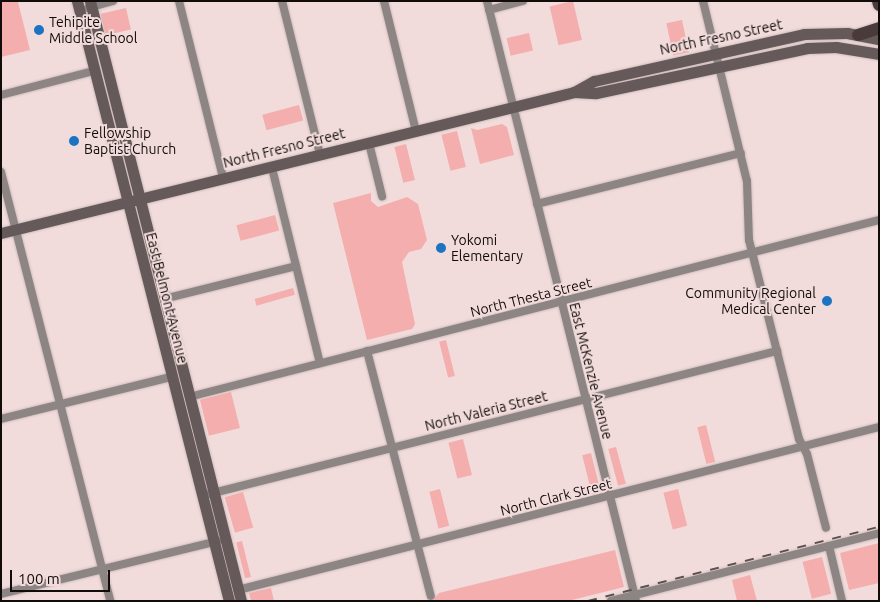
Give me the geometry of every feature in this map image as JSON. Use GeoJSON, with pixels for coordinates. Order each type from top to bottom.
{"type":"FeatureCollection","features":[{"type":"Feature","properties":{"kind":"main road","name":"East Belmont Avenue"},"geometry":{"type":"LineString","coordinates":[[90,4],[171,377],[208,494],[220,541],[229,601]]}},
{"type":"Feature","properties":{"kind":"main road","name":"East Belmont Avenue"},"geometry":{"type":"LineString","coordinates":[[78,6],[94,71],[164,299],[189,397],[208,494]]}},
{"type":"Feature","properties":{"kind":"main road"},"geometry":{"type":"LineString","coordinates":[[858,35],[879,28]]}},
{"type":"Feature","properties":{"kind":"main road","name":"North Fresno Street"},"geometry":{"type":"LineString","coordinates":[[1,233],[223,178],[272,168],[574,92],[594,81],[804,34],[858,35],[879,39]]}},
{"type":"Feature","properties":{"kind":"main road","name":"North Fresno Street"},"geometry":{"type":"LineString","coordinates":[[574,92],[596,93],[821,46],[879,54]]}},
{"type":"Feature","properties":{"kind":"main road","name":"East Belmont Avenue"},"geometry":{"type":"LineString","coordinates":[[220,541],[240,595]]}},
{"type":"Feature","properties":{"kind":"street"},"geometry":{"type":"LineString","coordinates":[[78,6],[113,1]]}},
{"type":"Feature","properties":{"kind":"street"},"geometry":{"type":"LineString","coordinates":[[179,1],[223,178]]}},
{"type":"Feature","properties":{"kind":"street"},"geometry":{"type":"LineString","coordinates":[[282,1],[320,155]]}},
{"type":"Feature","properties":{"kind":"street"},"geometry":{"type":"LineString","coordinates":[[384,1],[416,131]]}},
{"type":"Feature","properties":{"kind":"street","name":"East McKenzie Avenue"},"geometry":{"type":"LineString","coordinates":[[487,1],[635,598]]}},
{"type":"Feature","properties":{"kind":"street"},"geometry":{"type":"LineString","coordinates":[[489,10],[523,1]]}},
{"type":"Feature","properties":{"kind":"street"},"geometry":{"type":"LineString","coordinates":[[703,1],[747,180],[747,223],[752,253],[826,528]]}},
{"type":"Feature","properties":{"kind":"street"},"geometry":{"type":"LineString","coordinates":[[1,95],[94,71]]}},
{"type":"Feature","properties":{"kind":"street"},"geometry":{"type":"LineString","coordinates":[[368,143],[382,196]]}},
{"type":"Feature","properties":{"kind":"street"},"geometry":{"type":"LineString","coordinates":[[537,204],[741,152]]}},
{"type":"Feature","properties":{"kind":"street"},"geometry":{"type":"LineString","coordinates":[[272,168],[320,363]]}},
{"type":"Feature","properties":{"kind":"street"},"geometry":{"type":"LineString","coordinates":[[1,172],[110,601]]}},
{"type":"Feature","properties":{"kind":"street","name":"North Thesta Street"},"geometry":{"type":"LineString","coordinates":[[189,397],[879,220]]}},
{"type":"Feature","properties":{"kind":"street"},"geometry":{"type":"LineString","coordinates":[[164,299],[296,266]]}},
{"type":"Feature","properties":{"kind":"street"},"geometry":{"type":"LineString","coordinates":[[367,351],[431,596]]}},
{"type":"Feature","properties":{"kind":"street","name":"North Valeria Street"},"geometry":{"type":"LineString","coordinates":[[208,494],[777,351]]}},
{"type":"Feature","properties":{"kind":"street"},"geometry":{"type":"LineString","coordinates":[[1,419],[171,377]]}},
{"type":"Feature","properties":{"kind":"street","name":"North Clark Street"},"geometry":{"type":"LineString","coordinates":[[240,595],[417,545],[879,427]]}},
{"type":"Feature","properties":{"kind":"street"},"geometry":{"type":"LineString","coordinates":[[611,601],[635,598],[879,533]]}},
{"type":"Feature","properties":{"kind":"street"},"geometry":{"type":"LineString","coordinates":[[1,594],[102,568],[220,541]]}},
{"type":"Feature","properties":{"kind":"street"},"geometry":{"type":"LineString","coordinates":[[829,546],[842,601]]}},
{"type":"Feature","properties":{"kind":"shaded area"},"geometry":{"type":"Polygon","coordinates":[[[1,1],[21,1],[18,2],[30,50],[1,57],[1,1]]]}},
{"type":"Feature","properties":{"kind":"shaded area"},"geometry":{"type":"Polygon","coordinates":[[[573,1],[582,40],[559,45],[550,6],[573,1]]]}},
{"type":"Feature","properties":{"kind":"shaded area"},"geometry":{"type":"Polygon","coordinates":[[[126,8],[131,29],[106,35],[101,14],[126,8]]]}},
{"type":"Feature","properties":{"kind":"shaded area"},"geometry":{"type":"Polygon","coordinates":[[[682,20],[689,52],[673,56],[666,23],[682,20]]]}},
{"type":"Feature","properties":{"kind":"shaded area"},"geometry":{"type":"Polygon","coordinates":[[[529,33],[533,51],[511,56],[507,38],[529,33]]]}},
{"type":"Feature","properties":{"kind":"shaded area"},"geometry":{"type":"Polygon","coordinates":[[[299,105],[303,120],[266,130],[262,115],[299,105]]]}},
{"type":"Feature","properties":{"kind":"shaded area"},"geometry":{"type":"Polygon","coordinates":[[[502,124],[507,127],[514,155],[480,164],[471,128],[477,130],[502,124]]]}},
{"type":"Feature","properties":{"kind":"shaded area"},"geometry":{"type":"Polygon","coordinates":[[[457,131],[466,167],[450,171],[441,135],[457,131]]]}},
{"type":"Feature","properties":{"kind":"shaded area"},"geometry":{"type":"Polygon","coordinates":[[[406,144],[415,180],[403,183],[394,147],[406,144]]]}},
{"type":"Feature","properties":{"kind":"shaded area"},"geometry":{"type":"Polygon","coordinates":[[[371,193],[371,201],[378,207],[407,197],[418,204],[427,240],[421,249],[409,252],[402,262],[415,324],[412,329],[367,340],[333,203],[371,193]]]}},
{"type":"Feature","properties":{"kind":"shaded area"},"geometry":{"type":"Polygon","coordinates":[[[275,215],[279,230],[241,241],[236,225],[275,215]]]}},
{"type":"Feature","properties":{"kind":"shaded area"},"geometry":{"type":"Polygon","coordinates":[[[293,288],[295,295],[256,306],[255,299],[293,288]]]}},
{"type":"Feature","properties":{"kind":"shaded area"},"geometry":{"type":"Polygon","coordinates":[[[446,340],[455,376],[448,378],[439,342],[446,340]]]}},
{"type":"Feature","properties":{"kind":"shaded area"},"geometry":{"type":"Polygon","coordinates":[[[231,392],[240,428],[209,436],[200,400],[231,392]]]}},
{"type":"Feature","properties":{"kind":"shaded area"},"geometry":{"type":"Polygon","coordinates":[[[706,425],[715,462],[706,464],[697,427],[706,425]]]}},
{"type":"Feature","properties":{"kind":"shaded area"},"geometry":{"type":"Polygon","coordinates":[[[463,439],[472,475],[457,479],[448,443],[463,439]]]}},
{"type":"Feature","properties":{"kind":"shaded area"},"geometry":{"type":"Polygon","coordinates":[[[616,447],[626,484],[618,486],[608,449],[616,447]]]}},
{"type":"Feature","properties":{"kind":"shaded area"},"geometry":{"type":"Polygon","coordinates":[[[591,453],[600,490],[591,492],[582,455],[591,453]]]}},
{"type":"Feature","properties":{"kind":"shaded area"},"geometry":{"type":"Polygon","coordinates":[[[440,489],[449,526],[439,529],[429,492],[440,489]]]}},
{"type":"Feature","properties":{"kind":"shaded area"},"geometry":{"type":"Polygon","coordinates":[[[678,489],[687,526],[673,530],[663,493],[678,489]]]}},
{"type":"Feature","properties":{"kind":"shaded area"},"geometry":{"type":"Polygon","coordinates":[[[243,492],[253,528],[235,533],[225,497],[243,492]]]}},
{"type":"Feature","properties":{"kind":"shaded area"},"geometry":{"type":"Polygon","coordinates":[[[242,541],[251,577],[245,578],[236,542],[242,541]]]}},
{"type":"Feature","properties":{"kind":"shaded area"},"geometry":{"type":"Polygon","coordinates":[[[879,543],[879,583],[849,590],[840,553],[879,543]]]}},
{"type":"Feature","properties":{"kind":"shaded area"},"geometry":{"type":"Polygon","coordinates":[[[615,550],[624,587],[568,601],[432,601],[439,593],[615,550]]]}},
{"type":"Feature","properties":{"kind":"shaded area"},"geometry":{"type":"Polygon","coordinates":[[[822,557],[831,594],[812,599],[803,562],[822,557]]]}},
{"type":"Feature","properties":{"kind":"shaded area"},"geometry":{"type":"Polygon","coordinates":[[[750,575],[757,601],[737,601],[732,580],[750,575]]]}},
{"type":"Feature","properties":{"kind":"shaded area"},"geometry":{"type":"Polygon","coordinates":[[[271,588],[274,601],[251,601],[249,593],[271,588]]]}},
{"type":"Feature","properties":{"kind":"railway"},"geometry":{"type":"LineString","coordinates":[[588,601],[879,527]]}},
{"type":"Feature","properties":{"kind":"place","name":"Tehipite Middle School"},"geometry":{"type":"Point","coordinates":[39,30]}},
{"type":"Feature","properties":{"kind":"place","name":"Fellowship Baptist Church"},"geometry":{"type":"Point","coordinates":[74,141]}},
{"type":"Feature","properties":{"kind":"place","name":"Yokomi Elementary"},"geometry":{"type":"Point","coordinates":[441,248]}},
{"type":"Feature","properties":{"kind":"place","name":"Community Regional Medical Center"},"geometry":{"type":"Point","coordinates":[827,301]}}]}
